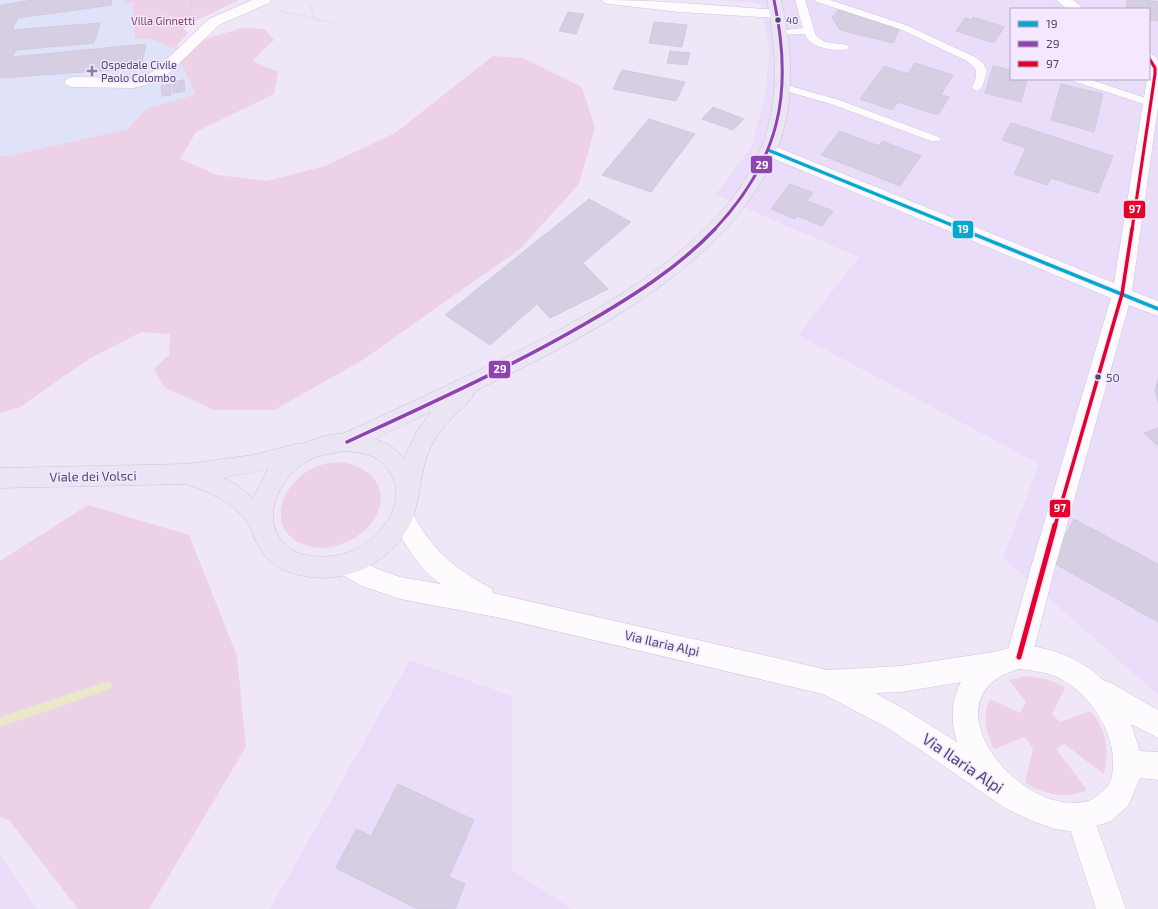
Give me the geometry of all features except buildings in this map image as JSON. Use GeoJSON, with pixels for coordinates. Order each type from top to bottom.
{"type":"FeatureCollection","features":[{"type":"Feature","properties":{"kind":"main road"},"geometry":{"type":"LineString","coordinates":[[347,442],[479,380],[576,329],[626,299],[673,267],[707,236],[734,207],[751,184],[768,150],[778,113],[783,86],[781,33],[776,7]]}},
{"type":"Feature","properties":{"kind":"main road"},"geometry":{"type":"LineString","coordinates":[[407,494],[404,477],[396,463],[382,451],[365,444],[347,442],[329,444],[312,448],[290,461],[273,478],[263,499],[260,521],[267,540],[280,555],[299,565],[322,568],[347,565],[371,554],[390,537],[403,517],[417,453],[426,434],[437,420],[479,380]]}},
{"type":"Feature","properties":{"kind":"main road","name":"Viale dei Volsci"},"geometry":{"type":"LineString","coordinates":[[0,478],[186,474],[253,464],[312,448]]}},
{"type":"Feature","properties":{"kind":"main road","name":"Viale dei Volsci"},"geometry":{"type":"LineString","coordinates":[[186,474],[211,482],[230,492],[247,505],[260,521]]}},
{"type":"Feature","properties":{"kind":"street"},"geometry":{"type":"LineString","coordinates":[[609,0],[686,8],[776,7]]}},
{"type":"Feature","properties":{"kind":"street"},"geometry":{"type":"LineString","coordinates":[[1063,0],[1075,8]]}},
{"type":"Feature","properties":{"kind":"street"},"geometry":{"type":"LineString","coordinates":[[72,82],[133,82],[152,79],[162,72],[214,22],[258,2]]}},
{"type":"Feature","properties":{"kind":"street"},"geometry":{"type":"LineString","coordinates":[[1018,657],[1042,567],[1122,294],[1151,103],[1155,71],[1153,60]]}},
{"type":"Feature","properties":{"kind":"street"},"geometry":{"type":"LineString","coordinates":[[768,150],[1158,308]]}},
{"type":"Feature","properties":{"kind":"street"},"geometry":{"type":"LineString","coordinates":[[403,517],[415,542],[430,560],[451,579],[496,605]]}},
{"type":"Feature","properties":{"kind":"street"},"geometry":{"type":"LineString","coordinates":[[347,565],[371,578],[400,588],[496,605]]}},
{"type":"Feature","properties":{"kind":"street","name":"Via Ilaria Alpi"},"geometry":{"type":"LineString","coordinates":[[496,605],[827,682],[895,718],[1015,798]]}},
{"type":"Feature","properties":{"kind":"street","name":"Via Ilaria Alpi"},"geometry":{"type":"LineString","coordinates":[[827,682],[901,679],[992,664],[1004,659],[1018,657],[1042,659],[1066,668],[1089,683]]}},
{"type":"Feature","properties":{"kind":"street"},"geometry":{"type":"LineString","coordinates":[[992,664],[978,676],[968,692],[965,713],[968,735],[978,758],[994,780],[1015,798],[1036,810],[1059,816],[1080,817],[1101,812],[1116,800],[1126,784],[1130,764],[1127,742],[1119,721],[1106,701],[1089,683]]}},
{"type":"Feature","properties":{"kind":"street"},"geometry":{"type":"LineString","coordinates":[[1089,683],[1158,725]]}},
{"type":"Feature","properties":{"kind":"street"},"geometry":{"type":"LineString","coordinates":[[1130,764],[1158,766]]}},
{"type":"Feature","properties":{"kind":"street"},"geometry":{"type":"LineString","coordinates":[[1080,817],[1111,909]]}},
{"type":"Feature","properties":{"kind":"lane"},"geometry":{"type":"LineString","coordinates":[[800,0],[811,38],[829,46],[844,47]]}},
{"type":"Feature","properties":{"kind":"lane"},"geometry":{"type":"LineString","coordinates":[[820,0],[904,27],[971,58],[980,65],[982,69],[982,76],[977,88]]}},
{"type":"Feature","properties":{"kind":"lane"},"geometry":{"type":"LineString","coordinates":[[781,33],[808,31]]}},
{"type":"Feature","properties":{"kind":"lane"},"geometry":{"type":"LineString","coordinates":[[1079,80],[1151,103]]}},
{"type":"Feature","properties":{"kind":"lane"},"geometry":{"type":"LineString","coordinates":[[783,86],[825,99],[935,139]]}},
{"type":"Feature","properties":{"kind":"path"},"geometry":{"type":"LineString","coordinates":[[258,2],[315,19],[334,23]]}},
{"type":"Feature","properties":{"kind":"path"},"geometry":{"type":"LineString","coordinates":[[310,4],[315,19]]}},
{"type":"Feature","properties":{"kind":"shaded area","name":"Ospedale Civile Paolo Colombo"},"geometry":{"type":"Polygon","coordinates":[[[0,0],[124,0],[124,3],[133,2],[149,38],[174,49],[196,94],[146,109],[128,129],[8,156],[0,156],[0,0]]]}},
{"type":"Feature","properties":{"kind":"shaded area"},"geometry":{"type":"Polygon","coordinates":[[[722,0],[1158,0],[1158,695],[1003,558],[1039,464],[798,335],[859,257],[715,195],[751,148],[765,97],[769,53],[761,4],[722,0]]]}},
{"type":"Feature","properties":{"kind":"shaded area"},"geometry":{"type":"Polygon","coordinates":[[[410,660],[512,696],[512,870],[572,909],[270,909],[410,660]]]}},
{"type":"Feature","properties":{"kind":"shaded area"},"geometry":{"type":"Polygon","coordinates":[[[0,855],[37,909],[0,909],[0,855]]]}},
{"type":"Feature","properties":{"kind":"green space","name":"Villa Ginnetti"},"geometry":{"type":"Polygon","coordinates":[[[124,0],[239,0],[183,28],[188,33],[175,48],[242,28],[265,29],[274,40],[252,61],[278,72],[274,94],[196,132],[180,159],[217,175],[267,181],[325,166],[395,133],[493,56],[523,58],[582,87],[595,128],[579,184],[520,249],[361,361],[274,410],[214,410],[164,387],[154,369],[169,355],[170,334],[141,332],[89,359],[20,407],[0,413],[0,156],[9,156],[128,129],[146,109],[196,94],[174,49],[149,38],[135,39],[133,2],[124,4],[124,0]]]}},
{"type":"Feature","properties":{"kind":"green space"},"geometry":{"type":"Polygon","coordinates":[[[340,462],[361,468],[374,478],[380,491],[380,505],[374,519],[364,531],[349,541],[330,547],[313,547],[293,539],[285,530],[281,521],[283,501],[288,491],[294,482],[314,467],[340,462]]]}},
{"type":"Feature","properties":{"kind":"green space"},"geometry":{"type":"Polygon","coordinates":[[[88,505],[189,535],[237,656],[246,747],[149,909],[78,909],[9,820],[0,817],[0,561],[88,505]]]}},
{"type":"Feature","properties":{"kind":"green space"},"geometry":{"type":"Polygon","coordinates":[[[1026,676],[1046,679],[1065,687],[1052,714],[1060,722],[1091,711],[1096,718],[1105,741],[1106,765],[1104,774],[1064,744],[1056,749],[1087,790],[1071,795],[1063,795],[1047,793],[1025,783],[1033,748],[1024,737],[994,749],[989,738],[986,725],[985,718],[987,705],[990,699],[1020,713],[1026,702],[1009,680],[1026,676]]]}},
{"type":"Feature","properties":{"kind":"waterway"},"geometry":{"type":"LineString","coordinates":[[0,722],[108,686]]}},
{"type":"Feature","properties":{"kind":"transit line","name":"29"},"geometry":{"type":"LineString","coordinates":[[347,442],[474,382],[568,334],[645,287],[667,271],[708,236],[744,195],[768,152],[775,131],[780,109],[783,65],[779,21],[774,0]]}},
{"type":"Feature","properties":{"kind":"transit line","name":"97"},"geometry":{"type":"LineString","coordinates":[[1019,657],[1043,567],[1122,294],[1155,74],[1155,68],[1150,60]]}},
{"type":"Feature","properties":{"kind":"transit line","name":"19"},"geometry":{"type":"LineString","coordinates":[[768,150],[1158,309]]}},
{"type":"Feature","properties":{"kind":"place","name":"40"},"geometry":{"type":"Point","coordinates":[778,20]}},
{"type":"Feature","properties":{"kind":"place","name":"Ospedale Civile Paolo Colombo"},"geometry":{"type":"Point","coordinates":[92,71]}},
{"type":"Feature","properties":{"kind":"place","name":"50"},"geometry":{"type":"Point","coordinates":[1098,377]}}]}
